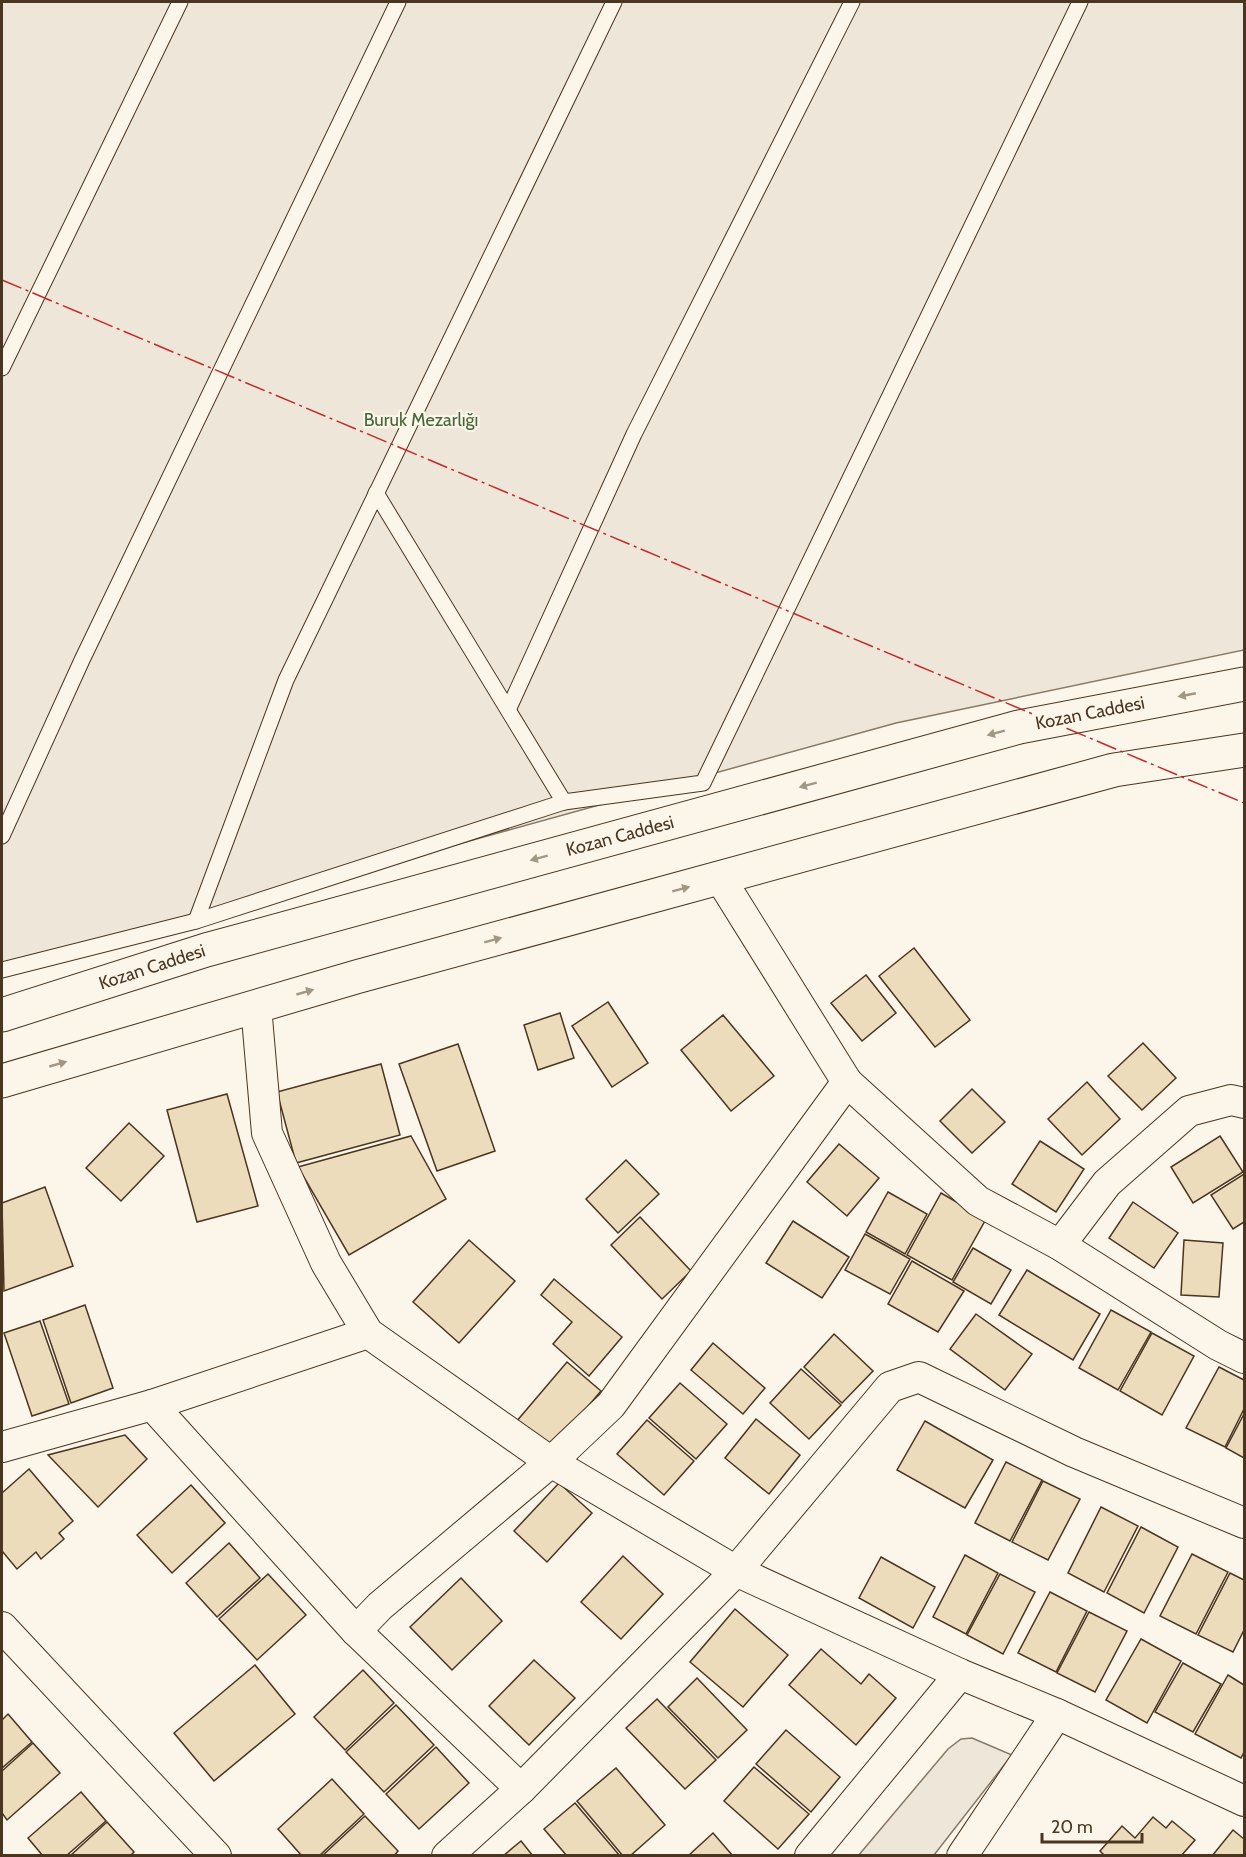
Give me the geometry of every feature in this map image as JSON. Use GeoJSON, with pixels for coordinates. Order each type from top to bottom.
{"type":"FeatureCollection","features":[{"type":"Feature","properties":{"kind":"highway","name":"Kozan Caddesi"},"geometry":{"type":"LineString","coordinates":[[2,1015],[206,950],[1019,727],[1245,684]]}},
{"type":"Feature","properties":{"kind":"highway"},"geometry":{"type":"LineString","coordinates":[[2,1080],[256,1006],[1114,770],[1245,750]]}},
{"type":"Feature","properties":{"kind":"street"},"geometry":{"type":"LineString","coordinates":[[720,878],[847,1082],[978,1201],[1060,1245],[1218,1345],[1245,1358]]}},
{"type":"Feature","properties":{"kind":"street"},"geometry":{"type":"LineString","coordinates":[[256,1006],[267,1133],[326,1263],[368,1333],[551,1462],[736,1571],[960,1674],[1057,1714],[1245,1801]]}},
{"type":"Feature","properties":{"kind":"street"},"geometry":{"type":"LineString","coordinates":[[356,1631],[380,1606],[551,1462],[611,1405],[847,1082]]}},
{"type":"Feature","properties":{"kind":"street"},"geometry":{"type":"LineString","coordinates":[[1060,1245],[1107,1183],[1189,1111],[1231,1100],[1245,1102]]}},
{"type":"Feature","properties":{"kind":"street"},"geometry":{"type":"LineString","coordinates":[[2,1447],[152,1405],[368,1333]]}},
{"type":"Feature","properties":{"kind":"street"},"geometry":{"type":"LineString","coordinates":[[447,1856],[521,1789],[736,1571],[890,1387],[919,1377],[1074,1452],[1245,1522]]}},
{"type":"Feature","properties":{"kind":"street"},"geometry":{"type":"LineString","coordinates":[[152,1405],[356,1631],[521,1789]]}},
{"type":"Feature","properties":{"kind":"street"},"geometry":{"type":"LineString","coordinates":[[2,1627],[199,1850]]}},
{"type":"Feature","properties":{"kind":"street"},"geometry":{"type":"LineString","coordinates":[[810,1856],[960,1674]]}},
{"type":"Feature","properties":{"kind":"street"},"geometry":{"type":"LineString","coordinates":[[962,1856],[1057,1714]]}},
{"type":"Feature","properties":{"kind":"lane"},"geometry":{"type":"LineString","coordinates":[[2,368],[180,2]]}},
{"type":"Feature","properties":{"kind":"lane"},"geometry":{"type":"LineString","coordinates":[[2,836],[87,650],[398,2]]}},
{"type":"Feature","properties":{"kind":"lane"},"geometry":{"type":"LineString","coordinates":[[196,921],[286,680],[614,2]]}},
{"type":"Feature","properties":{"kind":"lane"},"geometry":{"type":"LineString","coordinates":[[508,708],[634,434],[852,2]]}},
{"type":"Feature","properties":{"kind":"lane"},"geometry":{"type":"LineString","coordinates":[[2,970],[196,921],[564,802],[703,783],[1080,2]]}},
{"type":"Feature","properties":{"kind":"lane"},"geometry":{"type":"LineString","coordinates":[[376,493],[564,802]]}},
{"type":"Feature","properties":{"kind":"green space","name":"Buruk Mezarlığı"},"geometry":{"type":"Polygon","coordinates":[[[2,2],[1244,2],[1244,650],[896,723],[2,970],[2,2]]]}},
{"type":"Feature","properties":{"kind":"green space"},"geometry":{"type":"Polygon","coordinates":[[[972,1738],[1012,1755],[934,1855],[858,1856],[948,1749],[961,1739],[972,1738]]]}},
{"type":"Feature","properties":{"kind":"building"},"geometry":{"type":"Polygon","coordinates":[[[914,948],[970,1020],[935,1047],[879,976],[914,948]]]}},
{"type":"Feature","properties":{"kind":"building"},"geometry":{"type":"Polygon","coordinates":[[[866,975],[896,1013],[862,1041],[831,1003],[866,975]]]}},
{"type":"Feature","properties":{"kind":"building"},"geometry":{"type":"Polygon","coordinates":[[[608,1002],[648,1063],[612,1087],[572,1026],[608,1002]]]}},
{"type":"Feature","properties":{"kind":"building"},"geometry":{"type":"Polygon","coordinates":[[[560,1013],[574,1058],[538,1070],[524,1025],[560,1013]]]}},
{"type":"Feature","properties":{"kind":"building"},"geometry":{"type":"Polygon","coordinates":[[[723,1015],[774,1076],[731,1111],[681,1050],[723,1015]]]}},
{"type":"Feature","properties":{"kind":"building"},"geometry":{"type":"Polygon","coordinates":[[[1143,1043],[1176,1078],[1142,1110],[1108,1076],[1143,1043]]]}},
{"type":"Feature","properties":{"kind":"building"},"geometry":{"type":"Polygon","coordinates":[[[458,1044],[495,1151],[437,1171],[399,1064],[458,1044]]]}},
{"type":"Feature","properties":{"kind":"building"},"geometry":{"type":"Polygon","coordinates":[[[381,1064],[400,1135],[296,1163],[277,1092],[381,1064]]]}},
{"type":"Feature","properties":{"kind":"building"},"geometry":{"type":"Polygon","coordinates":[[[1087,1082],[1120,1119],[1082,1155],[1048,1119],[1087,1082]]]}},
{"type":"Feature","properties":{"kind":"building"},"geometry":{"type":"Polygon","coordinates":[[[972,1089],[1005,1122],[972,1153],[940,1121],[972,1089]]]}},
{"type":"Feature","properties":{"kind":"building"},"geometry":{"type":"Polygon","coordinates":[[[227,1094],[258,1206],[197,1222],[167,1110],[227,1094]]]}},
{"type":"Feature","properties":{"kind":"building"},"geometry":{"type":"Polygon","coordinates":[[[129,1123],[164,1156],[121,1201],[86,1168],[129,1123]]]}},
{"type":"Feature","properties":{"kind":"building"},"geometry":{"type":"Polygon","coordinates":[[[411,1136],[446,1199],[349,1255],[298,1167],[411,1136]]]}},
{"type":"Feature","properties":{"kind":"building"},"geometry":{"type":"Polygon","coordinates":[[[1220,1136],[1243,1172],[1193,1203],[1171,1167],[1220,1136]]]}},
{"type":"Feature","properties":{"kind":"building"},"geometry":{"type":"Polygon","coordinates":[[[1040,1141],[1084,1169],[1056,1212],[1012,1184],[1040,1141]]]}},
{"type":"Feature","properties":{"kind":"building"},"geometry":{"type":"Polygon","coordinates":[[[839,1144],[879,1178],[847,1216],[807,1182],[839,1144]]]}},
{"type":"Feature","properties":{"kind":"building"},"geometry":{"type":"Polygon","coordinates":[[[626,1160],[659,1194],[618,1233],[586,1199],[626,1160]]]}},
{"type":"Feature","properties":{"kind":"building"},"geometry":{"type":"Polygon","coordinates":[[[1244,1174],[1244,1222],[1233,1229],[1211,1195],[1244,1174]]]}},
{"type":"Feature","properties":{"kind":"building"},"geometry":{"type":"Polygon","coordinates":[[[45,1187],[73,1266],[4,1291],[2,1203],[45,1187]]]}},
{"type":"Feature","properties":{"kind":"building"},"geometry":{"type":"Polygon","coordinates":[[[888,1192],[927,1214],[905,1254],[866,1232],[888,1192]]]}},
{"type":"Feature","properties":{"kind":"building"},"geometry":{"type":"Polygon","coordinates":[[[941,1193],[986,1219],[952,1280],[907,1255],[941,1193]]]}},
{"type":"Feature","properties":{"kind":"building"},"geometry":{"type":"Polygon","coordinates":[[[1133,1202],[1178,1233],[1154,1268],[1109,1238],[1133,1202]]]}},
{"type":"Feature","properties":{"kind":"building"},"geometry":{"type":"Polygon","coordinates":[[[640,1217],[691,1271],[662,1299],[611,1245],[640,1217]]]}},
{"type":"Feature","properties":{"kind":"building"},"geometry":{"type":"Polygon","coordinates":[[[793,1221],[849,1257],[822,1298],[766,1263],[793,1221]]]}},
{"type":"Feature","properties":{"kind":"building"},"geometry":{"type":"Polygon","coordinates":[[[865,1234],[910,1259],[890,1294],[845,1270],[865,1234]]]}},
{"type":"Feature","properties":{"kind":"building"},"geometry":{"type":"Polygon","coordinates":[[[469,1240],[515,1281],[459,1343],[413,1302],[469,1240]]]}},
{"type":"Feature","properties":{"kind":"building"},"geometry":{"type":"Polygon","coordinates":[[[1184,1240],[1223,1243],[1219,1297],[1181,1295],[1184,1240]]]}},
{"type":"Feature","properties":{"kind":"building"},"geometry":{"type":"Polygon","coordinates":[[[973,1248],[1011,1270],[991,1304],[953,1282],[973,1248]]]}},
{"type":"Feature","properties":{"kind":"building"},"geometry":{"type":"Polygon","coordinates":[[[912,1261],[964,1291],[938,1332],[888,1304],[912,1261]]]}},
{"type":"Feature","properties":{"kind":"building"},"geometry":{"type":"Polygon","coordinates":[[[1027,1270],[1100,1314],[1073,1360],[999,1315],[1027,1270]]]}},
{"type":"Feature","properties":{"kind":"building"},"geometry":{"type":"Polygon","coordinates":[[[554,1279],[622,1337],[589,1376],[553,1344],[572,1322],[541,1295],[554,1279]]]}},
{"type":"Feature","properties":{"kind":"building"},"geometry":{"type":"Polygon","coordinates":[[[85,1305],[113,1388],[71,1403],[43,1320],[85,1305]]]}},
{"type":"Feature","properties":{"kind":"building"},"geometry":{"type":"Polygon","coordinates":[[[1111,1310],[1151,1332],[1118,1390],[1079,1368],[1111,1310]]]}},
{"type":"Feature","properties":{"kind":"building"},"geometry":{"type":"Polygon","coordinates":[[[976,1314],[1032,1354],[1005,1390],[950,1349],[976,1314]]]}},
{"type":"Feature","properties":{"kind":"building"},"geometry":{"type":"Polygon","coordinates":[[[40,1321],[69,1404],[32,1416],[4,1333],[40,1321]]]}},
{"type":"Feature","properties":{"kind":"building"},"geometry":{"type":"Polygon","coordinates":[[[1152,1333],[1194,1356],[1162,1415],[1120,1391],[1152,1333]]]}},
{"type":"Feature","properties":{"kind":"building"},"geometry":{"type":"Polygon","coordinates":[[[834,1334],[873,1371],[842,1403],[804,1367],[834,1334]]]}},
{"type":"Feature","properties":{"kind":"building"},"geometry":{"type":"Polygon","coordinates":[[[713,1343],[765,1388],[743,1414],[691,1370],[713,1343]]]}},
{"type":"Feature","properties":{"kind":"building"},"geometry":{"type":"Polygon","coordinates":[[[567,1362],[601,1391],[550,1451],[516,1422],[567,1362]]]}},
{"type":"Feature","properties":{"kind":"building"},"geometry":{"type":"Polygon","coordinates":[[[1219,1367],[1244,1380],[1244,1409],[1225,1447],[1186,1428],[1219,1367]]]}},
{"type":"Feature","properties":{"kind":"building"},"geometry":{"type":"Polygon","coordinates":[[[801,1369],[841,1405],[809,1439],[770,1403],[801,1369]]]}},
{"type":"Feature","properties":{"kind":"building"},"geometry":{"type":"Polygon","coordinates":[[[680,1383],[727,1424],[696,1459],[649,1418],[680,1383]]]}},
{"type":"Feature","properties":{"kind":"building"},"geometry":{"type":"Polygon","coordinates":[[[1244,1414],[1244,1458],[1226,1448],[1244,1414]]]}},
{"type":"Feature","properties":{"kind":"building"},"geometry":{"type":"Polygon","coordinates":[[[756,1419],[800,1455],[769,1494],[725,1458],[756,1419]]]}},
{"type":"Feature","properties":{"kind":"building"},"geometry":{"type":"Polygon","coordinates":[[[647,1420],[694,1461],[664,1495],[617,1454],[647,1420]]]}},
{"type":"Feature","properties":{"kind":"building"},"geometry":{"type":"Polygon","coordinates":[[[925,1421],[993,1460],[965,1508],[897,1470],[925,1421]]]}},
{"type":"Feature","properties":{"kind":"building"},"geometry":{"type":"Polygon","coordinates":[[[125,1435],[147,1459],[98,1507],[48,1455],[125,1435]]]}},
{"type":"Feature","properties":{"kind":"building"},"geometry":{"type":"Polygon","coordinates":[[[1006,1462],[1042,1480],[1010,1541],[975,1523],[1006,1462]]]}},
{"type":"Feature","properties":{"kind":"building"},"geometry":{"type":"Polygon","coordinates":[[[29,1469],[73,1521],[59,1533],[64,1539],[41,1559],[36,1552],[17,1569],[2,1551],[2,1493],[29,1469]]]}},
{"type":"Feature","properties":{"kind":"building"},"geometry":{"type":"Polygon","coordinates":[[[1043,1481],[1080,1499],[1048,1560],[1012,1542],[1043,1481]]]}},
{"type":"Feature","properties":{"kind":"building"},"geometry":{"type":"Polygon","coordinates":[[[559,1483],[592,1513],[547,1562],[514,1531],[559,1483]]]}},
{"type":"Feature","properties":{"kind":"building"},"geometry":{"type":"Polygon","coordinates":[[[191,1485],[225,1523],[172,1573],[137,1535],[191,1485]]]}},
{"type":"Feature","properties":{"kind":"building"},"geometry":{"type":"Polygon","coordinates":[[[1101,1507],[1138,1526],[1104,1592],[1068,1573],[1101,1507]]]}},
{"type":"Feature","properties":{"kind":"building"},"geometry":{"type":"Polygon","coordinates":[[[1141,1527],[1178,1547],[1144,1613],[1107,1593],[1141,1527]]]}},
{"type":"Feature","properties":{"kind":"building"},"geometry":{"type":"Polygon","coordinates":[[[229,1543],[260,1578],[217,1617],[186,1583],[229,1543]]]}},
{"type":"Feature","properties":{"kind":"building"},"geometry":{"type":"Polygon","coordinates":[[[1192,1554],[1228,1572],[1196,1634],[1160,1616],[1192,1554]]]}},
{"type":"Feature","properties":{"kind":"building"},"geometry":{"type":"Polygon","coordinates":[[[965,1555],[998,1573],[966,1634],[933,1617],[965,1555]]]}},
{"type":"Feature","properties":{"kind":"building"},"geometry":{"type":"Polygon","coordinates":[[[623,1556],[663,1594],[621,1639],[581,1602],[623,1556]]]}},
{"type":"Feature","properties":{"kind":"building"},"geometry":{"type":"Polygon","coordinates":[[[881,1557],[935,1587],[913,1628],[859,1598],[881,1557]]]}},
{"type":"Feature","properties":{"kind":"building"},"geometry":{"type":"Polygon","coordinates":[[[1230,1573],[1244,1580],[1244,1630],[1233,1652],[1198,1635],[1230,1573]]]}},
{"type":"Feature","properties":{"kind":"building"},"geometry":{"type":"Polygon","coordinates":[[[268,1574],[306,1615],[257,1660],[219,1619],[268,1574]]]}},
{"type":"Feature","properties":{"kind":"building"},"geometry":{"type":"Polygon","coordinates":[[[1000,1574],[1035,1592],[1003,1654],[967,1635],[1000,1574]]]}},
{"type":"Feature","properties":{"kind":"building"},"geometry":{"type":"Polygon","coordinates":[[[461,1578],[502,1621],[452,1670],[410,1627],[461,1578]]]}},
{"type":"Feature","properties":{"kind":"building"},"geometry":{"type":"Polygon","coordinates":[[[1050,1592],[1087,1611],[1056,1672],[1018,1653],[1050,1592]]]}},
{"type":"Feature","properties":{"kind":"building"},"geometry":{"type":"Polygon","coordinates":[[[735,1609],[788,1655],[743,1707],[690,1662],[735,1609]]]}},
{"type":"Feature","properties":{"kind":"building"},"geometry":{"type":"Polygon","coordinates":[[[1089,1612],[1127,1631],[1095,1692],[1057,1673],[1089,1612]]]}},
{"type":"Feature","properties":{"kind":"building"},"geometry":{"type":"Polygon","coordinates":[[[1141,1639],[1181,1661],[1147,1723],[1106,1700],[1141,1639]]]}},
{"type":"Feature","properties":{"kind":"building"},"geometry":{"type":"Polygon","coordinates":[[[821,1649],[861,1684],[869,1674],[896,1698],[856,1745],[789,1685],[821,1649]]]}},
{"type":"Feature","properties":{"kind":"building"},"geometry":{"type":"Polygon","coordinates":[[[534,1660],[575,1698],[529,1745],[489,1706],[534,1660]]]}},
{"type":"Feature","properties":{"kind":"building"},"geometry":{"type":"Polygon","coordinates":[[[1183,1663],[1221,1684],[1193,1732],[1155,1712],[1183,1663]]]}},
{"type":"Feature","properties":{"kind":"building"},"geometry":{"type":"Polygon","coordinates":[[[255,1665],[295,1714],[214,1781],[174,1733],[255,1665]]]}},
{"type":"Feature","properties":{"kind":"building"},"geometry":{"type":"Polygon","coordinates":[[[363,1670],[394,1703],[345,1750],[314,1717],[363,1670]]]}},
{"type":"Feature","properties":{"kind":"building"},"geometry":{"type":"Polygon","coordinates":[[[1228,1675],[1244,1685],[1244,1752],[1241,1758],[1195,1734],[1228,1675]]]}},
{"type":"Feature","properties":{"kind":"building"},"geometry":{"type":"Polygon","coordinates":[[[697,1678],[747,1730],[718,1758],[668,1707],[697,1678]]]}},
{"type":"Feature","properties":{"kind":"building"},"geometry":{"type":"Polygon","coordinates":[[[657,1699],[716,1760],[685,1789],[626,1728],[657,1699]]]}},
{"type":"Feature","properties":{"kind":"building"},"geometry":{"type":"Polygon","coordinates":[[[396,1705],[434,1745],[384,1792],[346,1752],[396,1705]]]}},
{"type":"Feature","properties":{"kind":"building"},"geometry":{"type":"Polygon","coordinates":[[[8,1714],[32,1742],[2,1768],[2,1720],[8,1714]]]}},
{"type":"Feature","properties":{"kind":"building"},"geometry":{"type":"Polygon","coordinates":[[[786,1730],[840,1777],[811,1812],[756,1764],[786,1730]]]}},
{"type":"Feature","properties":{"kind":"building"},"geometry":{"type":"Polygon","coordinates":[[[33,1743],[60,1773],[7,1820],[2,1813],[2,1771],[33,1743]]]}},
{"type":"Feature","properties":{"kind":"building"},"geometry":{"type":"Polygon","coordinates":[[[436,1747],[469,1783],[419,1829],[386,1794],[436,1747]]]}},
{"type":"Feature","properties":{"kind":"building"},"geometry":{"type":"Polygon","coordinates":[[[754,1767],[809,1814],[778,1849],[724,1801],[754,1767]]]}},
{"type":"Feature","properties":{"kind":"building"},"geometry":{"type":"Polygon","coordinates":[[[616,1768],[665,1825],[630,1856],[623,1856],[577,1801],[616,1768]]]}},
{"type":"Feature","properties":{"kind":"building"},"geometry":{"type":"Polygon","coordinates":[[[332,1779],[364,1814],[319,1856],[302,1856],[278,1829],[332,1779]]]}},
{"type":"Feature","properties":{"kind":"building"},"geometry":{"type":"Polygon","coordinates":[[[81,1792],[106,1821],[66,1856],[43,1856],[28,1838],[81,1792]]]}},
{"type":"Feature","properties":{"kind":"building"},"geometry":{"type":"Polygon","coordinates":[[[575,1803],[620,1856],[567,1856],[544,1829],[575,1803]]]}},
{"type":"Feature","properties":{"kind":"building"},"geometry":{"type":"Polygon","coordinates":[[[365,1816],[398,1851],[394,1856],[322,1856],[365,1816]]]}},
{"type":"Feature","properties":{"kind":"building"},"geometry":{"type":"Polygon","coordinates":[[[1153,1817],[1166,1828],[1172,1821],[1195,1840],[1181,1856],[1105,1856],[1100,1851],[1122,1826],[1135,1838],[1153,1817]]]}},
{"type":"Feature","properties":{"kind":"building"},"geometry":{"type":"Polygon","coordinates":[[[107,1822],[134,1852],[130,1856],[70,1856],[107,1822]]]}},
{"type":"Feature","properties":{"kind":"building"},"geometry":{"type":"Polygon","coordinates":[[[1233,1830],[1244,1839],[1244,1856],[1212,1856],[1233,1830]]]}},
{"type":"Feature","properties":{"kind":"building"},"geometry":{"type":"Polygon","coordinates":[[[713,1833],[733,1856],[688,1856],[713,1833]]]}},
{"type":"Feature","properties":{"kind":"building"},"geometry":{"type":"Polygon","coordinates":[[[521,1841],[533,1856],[503,1856],[521,1841]]]}},
{"type":"Feature","properties":{"kind":"power"},"geometry":{"type":"LineString","coordinates":[[2,280],[1244,803]]}}]}
